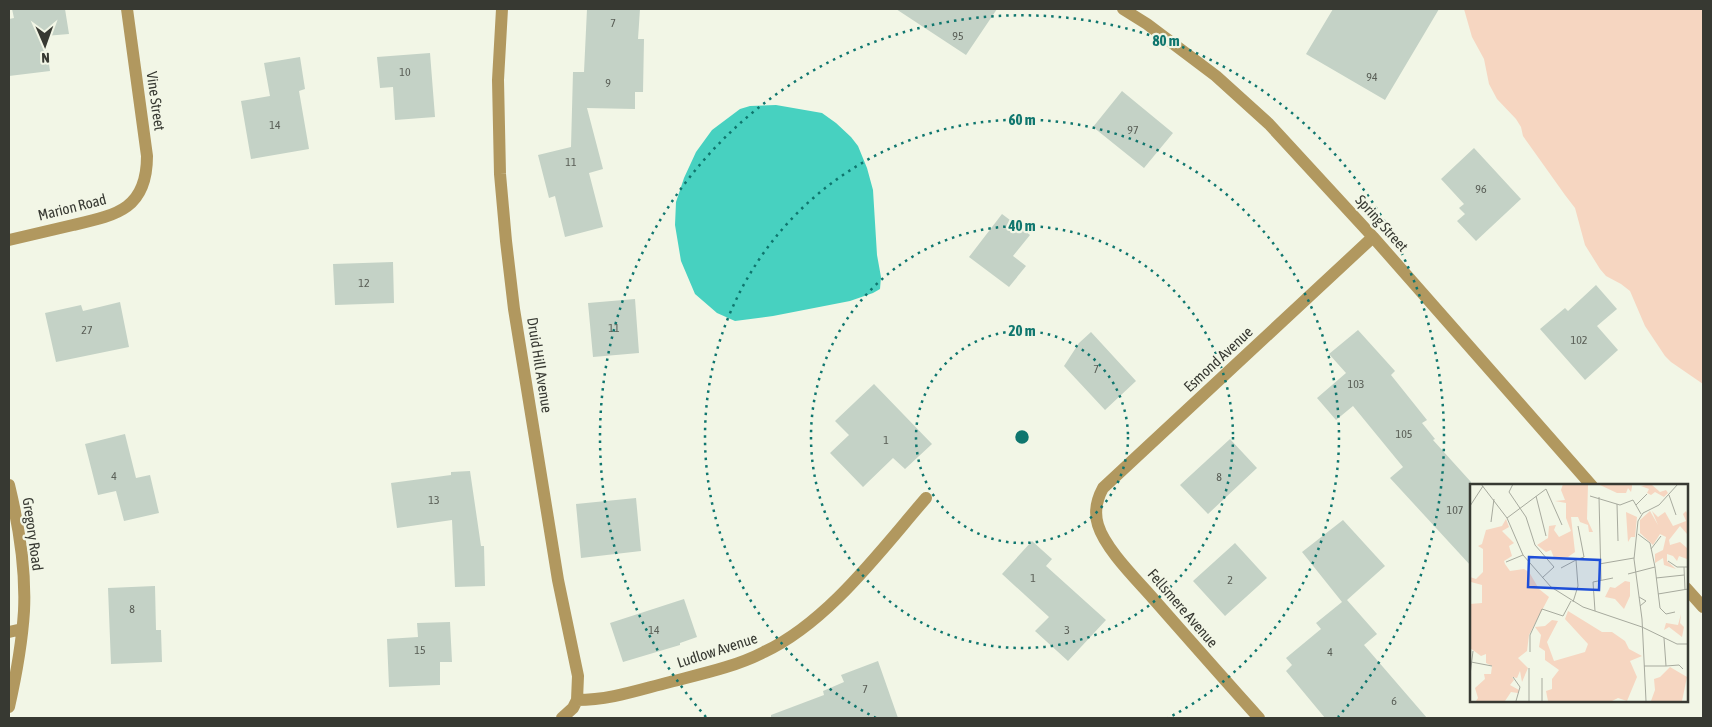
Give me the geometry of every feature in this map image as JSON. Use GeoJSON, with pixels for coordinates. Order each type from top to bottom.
{"type":"FeatureCollection","features":[{"type":"Feature","properties":{"kind":"street","name":"Vine Street"},"geometry":{"type":"LineString","coordinates":[[127,9],[147,156],[145,178],[138,196]]}},
{"type":"Feature","properties":{"kind":"street","name":"Druid Hill Avenue"},"geometry":{"type":"LineString","coordinates":[[502,9],[498,90],[500,174],[506,241],[514,309],[556,571],[578,676],[577,700]]}},
{"type":"Feature","properties":{"kind":"street","name":"Spring Street"},"geometry":{"type":"LineString","coordinates":[[1124,9],[1147,24],[1241,98],[1295,151],[1590,484]]}},
{"type":"Feature","properties":{"kind":"street","name":"Marion Road"},"geometry":{"type":"LineString","coordinates":[[9,240],[105,218],[123,209],[138,196]]}},
{"type":"Feature","properties":{"kind":"street","name":"Esmond Avenue"},"geometry":{"type":"LineString","coordinates":[[1096,512],[1098,499],[1103,488],[1373,237]]}},
{"type":"Feature","properties":{"kind":"street","name":"Gregory Road"},"geometry":{"type":"LineString","coordinates":[[9,485],[22,556],[24,611],[9,707]]}},
{"type":"Feature","properties":{"kind":"street","name":"Ludlow Avenue"},"geometry":{"type":"LineString","coordinates":[[577,700],[610,698],[701,674],[764,653],[788,640],[818,616],[846,589],[926,498]]}},
{"type":"Feature","properties":{"kind":"street","name":"Fellsmere Avenue"},"geometry":{"type":"LineString","coordinates":[[1096,512],[1098,526],[1102,534],[1124,565],[1259,718]]}},
{"type":"Feature","properties":{"kind":"street"},"geometry":{"type":"LineString","coordinates":[[1687,589],[1703,607]]}},
{"type":"Feature","properties":{"kind":"street"},"geometry":{"type":"LineString","coordinates":[[9,632],[22,629]]}},
{"type":"Feature","properties":{"kind":"street"},"geometry":{"type":"LineString","coordinates":[[562,718],[573,708],[577,700]]}},
{"type":"Feature","properties":{"kind":"shaded area"},"geometry":{"type":"Polygon","coordinates":[[[1464,9],[1703,9],[1703,384],[1665,356],[1645,326],[1630,291],[1606,276],[1600,269],[1585,245],[1575,208],[1523,136],[1521,127],[1516,119],[1497,99],[1489,84],[1484,59],[1472,37],[1464,9]]]}},
{"type":"Feature","properties":{"kind":"water"},"geometry":{"type":"Polygon","coordinates":[[[776,105],[822,113],[836,123],[858,146],[873,190],[877,255],[881,277],[880,289],[850,301],[773,316],[735,321],[717,313],[695,294],[681,261],[675,225],[676,202],[696,152],[712,130],[740,109],[750,106],[776,105]]]}},
{"type":"Feature","properties":{"kind":"building"},"geometry":{"type":"Polygon","coordinates":[[[12,9],[65,9],[69,34],[45,36],[50,71],[9,76],[9,19],[14,18],[12,9]]]}},
{"type":"Feature","properties":{"kind":"building"},"geometry":{"type":"Polygon","coordinates":[[[587,9],[640,9],[638,39],[644,39],[643,92],[635,92],[635,109],[587,108],[603,169],[589,173],[603,227],[565,237],[555,196],[549,198],[538,155],[571,147],[573,72],[584,72],[587,9]]]}},
{"type":"Feature","properties":{"kind":"building"},"geometry":{"type":"Polygon","coordinates":[[[896,9],[997,9],[966,55],[896,9]]]}},
{"type":"Feature","properties":{"kind":"building"},"geometry":{"type":"Polygon","coordinates":[[[1333,9],[1439,9],[1385,100],[1306,54],[1333,9]]]}},
{"type":"Feature","properties":{"kind":"building"},"geometry":{"type":"Polygon","coordinates":[[[430,53],[435,117],[395,120],[393,87],[380,88],[377,57],[430,53]]]}},
{"type":"Feature","properties":{"kind":"building"},"geometry":{"type":"Polygon","coordinates":[[[300,57],[305,89],[299,91],[309,149],[251,159],[241,101],[270,96],[264,63],[300,57]]]}},
{"type":"Feature","properties":{"kind":"building"},"geometry":{"type":"Polygon","coordinates":[[[1122,91],[1173,133],[1144,168],[1093,127],[1122,91]]]}},
{"type":"Feature","properties":{"kind":"building"},"geometry":{"type":"Polygon","coordinates":[[[1474,148],[1521,199],[1476,241],[1457,221],[1465,214],[1459,208],[1464,204],[1441,179],[1474,148]]]}},
{"type":"Feature","properties":{"kind":"building"},"geometry":{"type":"Polygon","coordinates":[[[1002,214],[1030,235],[1013,256],[1026,266],[1009,287],[969,257],[1002,214]]]}},
{"type":"Feature","properties":{"kind":"building"},"geometry":{"type":"Polygon","coordinates":[[[393,262],[394,303],[335,305],[333,264],[393,262]]]}},
{"type":"Feature","properties":{"kind":"building"},"geometry":{"type":"Polygon","coordinates":[[[1596,285],[1617,309],[1597,326],[1618,350],[1585,380],[1540,329],[1565,308],[1568,311],[1596,285]]]}},
{"type":"Feature","properties":{"kind":"building"},"geometry":{"type":"Polygon","coordinates":[[[635,299],[639,353],[593,357],[588,303],[635,299]]]}},
{"type":"Feature","properties":{"kind":"building"},"geometry":{"type":"Polygon","coordinates":[[[120,302],[129,347],[56,362],[45,313],[81,305],[83,311],[120,302]]]}},
{"type":"Feature","properties":{"kind":"building"},"geometry":{"type":"Polygon","coordinates":[[[1358,330],[1395,371],[1391,375],[1427,420],[1422,423],[1435,439],[1433,440],[1471,482],[1470,565],[1390,478],[1403,467],[1353,406],[1336,420],[1317,398],[1346,373],[1329,354],[1358,330]]]}},
{"type":"Feature","properties":{"kind":"building"},"geometry":{"type":"Polygon","coordinates":[[[1091,332],[1136,381],[1105,410],[1064,366],[1079,343],[1091,332]]]}},
{"type":"Feature","properties":{"kind":"building"},"geometry":{"type":"Polygon","coordinates":[[[874,384],[932,444],[905,469],[893,458],[863,487],[830,453],[849,435],[835,421],[874,384]]]}},
{"type":"Feature","properties":{"kind":"building"},"geometry":{"type":"Polygon","coordinates":[[[125,434],[136,478],[150,475],[159,513],[124,521],[116,491],[98,495],[85,444],[125,434]]]}},
{"type":"Feature","properties":{"kind":"building"},"geometry":{"type":"Polygon","coordinates":[[[1230,439],[1257,468],[1208,514],[1180,485],[1230,439]]]}},
{"type":"Feature","properties":{"kind":"building"},"geometry":{"type":"Polygon","coordinates":[[[470,471],[481,546],[484,546],[485,586],[455,587],[452,520],[397,528],[391,483],[451,475],[451,472],[470,471]]]}},
{"type":"Feature","properties":{"kind":"building"},"geometry":{"type":"Polygon","coordinates":[[[636,498],[641,551],[581,558],[576,504],[636,498]]]}},
{"type":"Feature","properties":{"kind":"building"},"geometry":{"type":"Polygon","coordinates":[[[1343,520],[1385,566],[1347,600],[1377,634],[1364,645],[1427,718],[1325,718],[1286,671],[1292,665],[1286,658],[1321,629],[1316,623],[1342,602],[1302,552],[1343,520]]]}},
{"type":"Feature","properties":{"kind":"building"},"geometry":{"type":"Polygon","coordinates":[[[1032,541],[1052,559],[1046,566],[1106,620],[1068,661],[1035,631],[1049,617],[1002,574],[1032,541]]]}},
{"type":"Feature","properties":{"kind":"building"},"geometry":{"type":"Polygon","coordinates":[[[1235,543],[1267,578],[1225,616],[1193,581],[1235,543]]]}},
{"type":"Feature","properties":{"kind":"building"},"geometry":{"type":"Polygon","coordinates":[[[155,586],[156,630],[161,630],[162,662],[111,664],[108,588],[155,586]]]}},
{"type":"Feature","properties":{"kind":"building"},"geometry":{"type":"Polygon","coordinates":[[[684,599],[697,637],[680,643],[680,645],[623,662],[610,623],[684,599]]]}},
{"type":"Feature","properties":{"kind":"building"},"geometry":{"type":"Polygon","coordinates":[[[450,622],[452,662],[440,662],[440,685],[389,687],[387,639],[418,637],[417,623],[450,622]]]}},
{"type":"Feature","properties":{"kind":"building"},"geometry":{"type":"Polygon","coordinates":[[[878,661],[898,718],[771,718],[771,715],[824,695],[823,691],[844,682],[841,675],[878,661]]]}}]}
